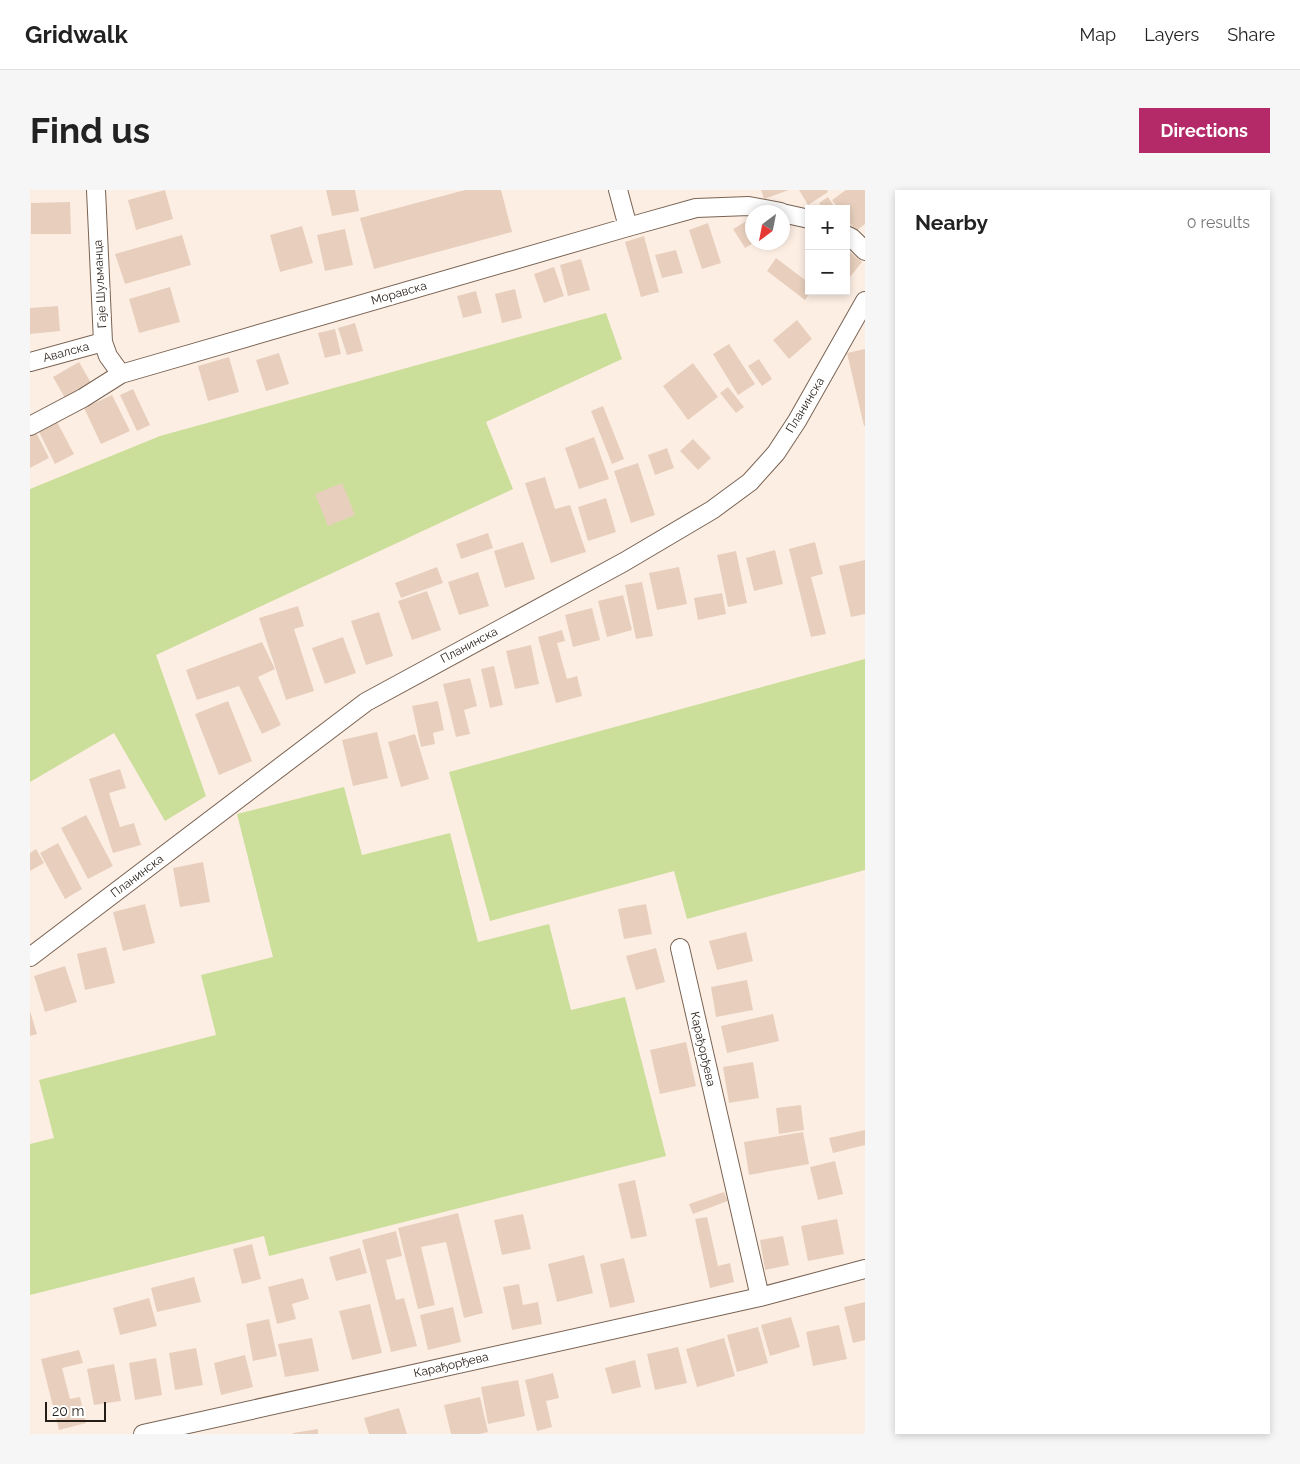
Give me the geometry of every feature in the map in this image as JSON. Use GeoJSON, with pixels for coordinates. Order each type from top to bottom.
{"type":"FeatureCollection","features":[{"type":"Feature","properties":{"kind":"street","name":"Гаје Шуљманца"},"geometry":{"type":"LineString","coordinates":[[96,190],[103,342],[108,356],[120,374]]}},
{"type":"Feature","properties":{"kind":"street"},"geometry":{"type":"LineString","coordinates":[[618,190],[628,227]]}},
{"type":"Feature","properties":{"kind":"street","name":"Моравска"},"geometry":{"type":"LineString","coordinates":[[30,426],[83,398],[120,374],[696,208],[745,206]]}},
{"type":"Feature","properties":{"kind":"street","name":"Моравска"},"geometry":{"type":"LineString","coordinates":[[790,215],[805,218]]}},
{"type":"Feature","properties":{"kind":"street"},"geometry":{"type":"LineString","coordinates":[[850,237],[865,251]]}},
{"type":"Feature","properties":{"kind":"street","name":"Планинска"},"geometry":{"type":"LineString","coordinates":[[30,957],[366,702],[624,562],[712,510],[750,482],[776,453],[797,421],[865,301]]}},
{"type":"Feature","properties":{"kind":"street","name":"Авалска"},"geometry":{"type":"LineString","coordinates":[[30,362],[103,342]]}},
{"type":"Feature","properties":{"kind":"street","name":"Карађорђева"},"geometry":{"type":"LineString","coordinates":[[680,948],[760,1297]]}},
{"type":"Feature","properties":{"kind":"street","name":"Карађорђева"},"geometry":{"type":"LineString","coordinates":[[143,1434],[760,1297],[865,1269]]}},
{"type":"Feature","properties":{"kind":"green space"},"geometry":{"type":"Polygon","coordinates":[[[606,313],[622,359],[486,422],[513,489],[156,655],[206,796],[165,821],[114,733],[30,782],[30,489],[160,436],[606,313]]]}},
{"type":"Feature","properties":{"kind":"green space"},"geometry":{"type":"Polygon","coordinates":[[[865,659],[865,870],[687,919],[674,871],[490,921],[449,772],[865,659]]]}},
{"type":"Feature","properties":{"kind":"green space"},"geometry":{"type":"Polygon","coordinates":[[[344,787],[362,855],[450,833],[478,942],[549,924],[571,1010],[625,997],[666,1156],[269,1256],[264,1236],[30,1295],[30,1144],[54,1138],[39,1080],[216,1035],[201,975],[273,957],[237,814],[344,787]]]}},
{"type":"Feature","properties":{"kind":"building"},"geometry":{"type":"Polygon","coordinates":[[[165,190],[173,219],[136,230],[128,200],[165,190]]]}},
{"type":"Feature","properties":{"kind":"building"},"geometry":{"type":"Polygon","coordinates":[[[326,190],[355,190],[359,211],[332,216],[326,190]]]}},
{"type":"Feature","properties":{"kind":"building"},"geometry":{"type":"Polygon","coordinates":[[[465,190],[501,190],[512,232],[374,269],[360,218],[465,190]]]}},
{"type":"Feature","properties":{"kind":"building"},"geometry":{"type":"Polygon","coordinates":[[[761,190],[789,190],[764,199],[761,190]]]}},
{"type":"Feature","properties":{"kind":"building"},"geometry":{"type":"Polygon","coordinates":[[[799,190],[827,190],[828,192],[808,205],[799,190]]]}},
{"type":"Feature","properties":{"kind":"building"},"geometry":{"type":"Polygon","coordinates":[[[846,190],[865,190],[865,224],[856,231],[850,223],[850,205],[836,205],[832,200],[846,190]]]}},
{"type":"Feature","properties":{"kind":"building"},"geometry":{"type":"Polygon","coordinates":[[[828,197],[833,205],[820,205],[819,203],[828,197]]]}},
{"type":"Feature","properties":{"kind":"building"},"geometry":{"type":"Polygon","coordinates":[[[70,202],[71,234],[31,234],[31,203],[70,202]]]}},
{"type":"Feature","properties":{"kind":"building"},"geometry":{"type":"Polygon","coordinates":[[[745,222],[745,248],[733,229],[745,222]]]}},
{"type":"Feature","properties":{"kind":"building"},"geometry":{"type":"Polygon","coordinates":[[[708,223],[721,263],[702,269],[689,230],[708,223]]]}},
{"type":"Feature","properties":{"kind":"building"},"geometry":{"type":"Polygon","coordinates":[[[302,226],[313,263],[280,272],[270,235],[302,226]]]}},
{"type":"Feature","properties":{"kind":"building"},"geometry":{"type":"Polygon","coordinates":[[[345,229],[353,265],[325,271],[317,235],[345,229]]]}},
{"type":"Feature","properties":{"kind":"building"},"geometry":{"type":"Polygon","coordinates":[[[182,235],[191,265],[125,284],[115,254],[182,235]]]}},
{"type":"Feature","properties":{"kind":"building"},"geometry":{"type":"Polygon","coordinates":[[[644,236],[659,292],[641,297],[625,242],[644,236]]]}},
{"type":"Feature","properties":{"kind":"building"},"geometry":{"type":"Polygon","coordinates":[[[676,250],[683,273],[662,278],[655,255],[676,250]]]}},
{"type":"Feature","properties":{"kind":"building"},"geometry":{"type":"Polygon","coordinates":[[[850,252],[862,262],[850,277],[850,252]]]}},
{"type":"Feature","properties":{"kind":"building"},"geometry":{"type":"Polygon","coordinates":[[[776,258],[805,280],[805,295],[808,295],[805,300],[767,271],[776,258]]]}},
{"type":"Feature","properties":{"kind":"building"},"geometry":{"type":"Polygon","coordinates":[[[581,259],[590,290],[568,296],[560,265],[581,259]]]}},
{"type":"Feature","properties":{"kind":"building"},"geometry":{"type":"Polygon","coordinates":[[[554,267],[564,296],[544,303],[534,274],[554,267]]]}},
{"type":"Feature","properties":{"kind":"building"},"geometry":{"type":"Polygon","coordinates":[[[170,287],[180,322],[139,333],[129,299],[170,287]]]}},
{"type":"Feature","properties":{"kind":"building"},"geometry":{"type":"Polygon","coordinates":[[[515,289],[522,318],[502,323],[495,294],[515,289]]]}},
{"type":"Feature","properties":{"kind":"building"},"geometry":{"type":"Polygon","coordinates":[[[476,291],[482,313],[463,318],[457,296],[476,291]]]}},
{"type":"Feature","properties":{"kind":"building"},"geometry":{"type":"Polygon","coordinates":[[[58,306],[60,331],[30,334],[30,308],[58,306]]]}},
{"type":"Feature","properties":{"kind":"building"},"geometry":{"type":"Polygon","coordinates":[[[797,320],[812,339],[789,359],[773,340],[797,320]]]}},
{"type":"Feature","properties":{"kind":"building"},"geometry":{"type":"Polygon","coordinates":[[[355,323],[363,351],[347,355],[338,328],[355,323]]]}},
{"type":"Feature","properties":{"kind":"building"},"geometry":{"type":"Polygon","coordinates":[[[335,329],[341,354],[325,358],[318,333],[335,329]]]}},
{"type":"Feature","properties":{"kind":"building"},"geometry":{"type":"Polygon","coordinates":[[[729,344],[755,384],[738,395],[713,354],[729,344]]]}},
{"type":"Feature","properties":{"kind":"building"},"geometry":{"type":"Polygon","coordinates":[[[865,349],[865,426],[864,426],[847,353],[865,349]]]}},
{"type":"Feature","properties":{"kind":"building"},"geometry":{"type":"Polygon","coordinates":[[[279,353],[289,384],[266,391],[256,360],[279,353]]]}},
{"type":"Feature","properties":{"kind":"building"},"geometry":{"type":"Polygon","coordinates":[[[229,357],[239,392],[208,401],[198,366],[229,357]]]}},
{"type":"Feature","properties":{"kind":"building"},"geometry":{"type":"Polygon","coordinates":[[[759,359],[772,379],[762,386],[748,366],[759,359]]]}},
{"type":"Feature","properties":{"kind":"building"},"geometry":{"type":"Polygon","coordinates":[[[79,362],[91,383],[65,398],[53,377],[79,362]]]}},
{"type":"Feature","properties":{"kind":"building"},"geometry":{"type":"Polygon","coordinates":[[[693,363],[718,397],[688,420],[663,386],[693,363]]]}},
{"type":"Feature","properties":{"kind":"building"},"geometry":{"type":"Polygon","coordinates":[[[728,387],[744,407],[736,413],[720,393],[728,387]]]}},
{"type":"Feature","properties":{"kind":"building"},"geometry":{"type":"Polygon","coordinates":[[[133,389],[150,425],[137,431],[120,395],[133,389]]]}},
{"type":"Feature","properties":{"kind":"building"},"geometry":{"type":"Polygon","coordinates":[[[112,395],[130,431],[101,444],[84,408],[112,395]]]}},
{"type":"Feature","properties":{"kind":"building"},"geometry":{"type":"Polygon","coordinates":[[[603,406],[624,459],[612,464],[591,411],[603,406]]]}},
{"type":"Feature","properties":{"kind":"building"},"geometry":{"type":"Polygon","coordinates":[[[57,422],[74,454],[55,464],[39,432],[57,422]]]}},
{"type":"Feature","properties":{"kind":"building"},"geometry":{"type":"Polygon","coordinates":[[[34,428],[49,458],[30,468],[30,430],[34,428]]]}},
{"type":"Feature","properties":{"kind":"building"},"geometry":{"type":"Polygon","coordinates":[[[594,437],[609,479],[579,489],[565,448],[594,437]]]}},
{"type":"Feature","properties":{"kind":"building"},"geometry":{"type":"Polygon","coordinates":[[[693,439],[711,458],[698,470],[680,451],[693,439]]]}},
{"type":"Feature","properties":{"kind":"building"},"geometry":{"type":"Polygon","coordinates":[[[667,448],[674,468],[655,475],[648,455],[667,448]]]}},
{"type":"Feature","properties":{"kind":"building"},"geometry":{"type":"Polygon","coordinates":[[[638,463],[655,515],[631,523],[614,471],[638,463]]]}},
{"type":"Feature","properties":{"kind":"building"},"geometry":{"type":"Polygon","coordinates":[[[545,477],[555,509],[570,505],[586,552],[551,563],[525,483],[545,477]]]}},
{"type":"Feature","properties":{"kind":"building"},"geometry":{"type":"Polygon","coordinates":[[[342,483],[355,515],[328,526],[315,494],[342,483]]]}},
{"type":"Feature","properties":{"kind":"building"},"geometry":{"type":"Polygon","coordinates":[[[606,498],[616,532],[588,541],[578,507],[606,498]]]}},
{"type":"Feature","properties":{"kind":"building"},"geometry":{"type":"Polygon","coordinates":[[[488,533],[493,548],[461,559],[456,544],[488,533]]]}},
{"type":"Feature","properties":{"kind":"building"},"geometry":{"type":"Polygon","coordinates":[[[523,542],[535,579],[505,588],[494,551],[523,542]]]}},
{"type":"Feature","properties":{"kind":"building"},"geometry":{"type":"Polygon","coordinates":[[[815,542],[823,574],[811,577],[826,634],[811,637],[789,549],[815,542]]]}},
{"type":"Feature","properties":{"kind":"building"},"geometry":{"type":"Polygon","coordinates":[[[775,550],[783,584],[754,591],[746,558],[775,550]]]}},
{"type":"Feature","properties":{"kind":"building"},"geometry":{"type":"Polygon","coordinates":[[[736,551],[747,603],[728,607],[717,555],[736,551]]]}},
{"type":"Feature","properties":{"kind":"building"},"geometry":{"type":"Polygon","coordinates":[[[865,560],[865,614],[851,617],[839,566],[865,560]]]}},
{"type":"Feature","properties":{"kind":"building"},"geometry":{"type":"Polygon","coordinates":[[[437,567],[443,583],[401,598],[395,583],[437,567]]]}},
{"type":"Feature","properties":{"kind":"building"},"geometry":{"type":"Polygon","coordinates":[[[679,567],[687,604],[657,610],[649,573],[679,567]]]}},
{"type":"Feature","properties":{"kind":"building"},"geometry":{"type":"Polygon","coordinates":[[[478,572],[489,606],[459,615],[448,582],[478,572]]]}},
{"type":"Feature","properties":{"kind":"building"},"geometry":{"type":"Polygon","coordinates":[[[642,582],[653,636],[636,639],[625,585],[642,582]]]}},
{"type":"Feature","properties":{"kind":"building"},"geometry":{"type":"Polygon","coordinates":[[[427,591],[441,630],[412,640],[398,601],[427,591]]]}},
{"type":"Feature","properties":{"kind":"building"},"geometry":{"type":"Polygon","coordinates":[[[722,593],[726,614],[698,620],[694,598],[722,593]]]}},
{"type":"Feature","properties":{"kind":"building"},"geometry":{"type":"Polygon","coordinates":[[[623,595],[632,630],[607,637],[598,601],[623,595]]]}},
{"type":"Feature","properties":{"kind":"building"},"geometry":{"type":"Polygon","coordinates":[[[298,606],[304,626],[294,629],[314,691],[286,700],[259,618],[298,606]]]}},
{"type":"Feature","properties":{"kind":"building"},"geometry":{"type":"Polygon","coordinates":[[[592,608],[600,640],[573,647],[565,615],[592,608]]]}},
{"type":"Feature","properties":{"kind":"building"},"geometry":{"type":"Polygon","coordinates":[[[379,612],[393,656],[366,665],[351,621],[379,612]]]}},
{"type":"Feature","properties":{"kind":"building"},"geometry":{"type":"Polygon","coordinates":[[[562,630],[565,641],[557,643],[567,679],[577,676],[582,696],[556,703],[538,637],[562,630]]]}},
{"type":"Feature","properties":{"kind":"building"},"geometry":{"type":"Polygon","coordinates":[[[343,637],[356,673],[325,684],[312,648],[343,637]]]}},
{"type":"Feature","properties":{"kind":"building"},"geometry":{"type":"Polygon","coordinates":[[[262,642],[275,669],[258,677],[281,725],[262,734],[239,686],[197,700],[186,670],[262,642]]]}},
{"type":"Feature","properties":{"kind":"building"},"geometry":{"type":"Polygon","coordinates":[[[531,645],[539,684],[515,689],[506,651],[531,645]]]}},
{"type":"Feature","properties":{"kind":"building"},"geometry":{"type":"Polygon","coordinates":[[[494,666],[503,705],[490,708],[481,669],[494,666]]]}},
{"type":"Feature","properties":{"kind":"building"},"geometry":{"type":"Polygon","coordinates":[[[470,678],[477,706],[464,710],[470,734],[456,737],[443,684],[470,678]]]}},
{"type":"Feature","properties":{"kind":"building"},"geometry":{"type":"Polygon","coordinates":[[[228,701],[252,761],[219,775],[195,714],[228,701]]]}},
{"type":"Feature","properties":{"kind":"building"},"geometry":{"type":"Polygon","coordinates":[[[438,701],[444,730],[433,733],[435,744],[421,747],[412,706],[438,701]]]}},
{"type":"Feature","properties":{"kind":"building"},"geometry":{"type":"Polygon","coordinates":[[[377,732],[388,778],[353,786],[342,740],[377,732]]]}},
{"type":"Feature","properties":{"kind":"building"},"geometry":{"type":"Polygon","coordinates":[[[415,734],[429,779],[401,787],[388,742],[415,734]]]}},
{"type":"Feature","properties":{"kind":"building"},"geometry":{"type":"Polygon","coordinates":[[[120,769],[126,788],[109,793],[120,827],[134,823],[141,845],[113,853],[89,779],[120,769]]]}},
{"type":"Feature","properties":{"kind":"building"},"geometry":{"type":"Polygon","coordinates":[[[86,815],[113,866],[88,879],[61,828],[86,815]]]}},
{"type":"Feature","properties":{"kind":"building"},"geometry":{"type":"Polygon","coordinates":[[[58,843],[82,889],[65,899],[40,853],[58,843]]]}},
{"type":"Feature","properties":{"kind":"building"},"geometry":{"type":"Polygon","coordinates":[[[36,849],[44,863],[30,871],[30,853],[36,849]]]}},
{"type":"Feature","properties":{"kind":"building"},"geometry":{"type":"Polygon","coordinates":[[[203,862],[210,902],[180,907],[173,868],[203,862]]]}},
{"type":"Feature","properties":{"kind":"building"},"geometry":{"type":"Polygon","coordinates":[[[145,904],[155,943],[123,951],[113,912],[145,904]]]}},
{"type":"Feature","properties":{"kind":"building"},"geometry":{"type":"Polygon","coordinates":[[[646,904],[652,934],[624,939],[618,909],[646,904]]]}},
{"type":"Feature","properties":{"kind":"building"},"geometry":{"type":"Polygon","coordinates":[[[746,932],[753,961],[717,970],[709,941],[746,932]]]}},
{"type":"Feature","properties":{"kind":"building"},"geometry":{"type":"Polygon","coordinates":[[[106,947],[115,983],[85,990],[77,954],[106,947]]]}},
{"type":"Feature","properties":{"kind":"building"},"geometry":{"type":"Polygon","coordinates":[[[656,948],[665,982],[636,990],[626,956],[656,948]]]}},
{"type":"Feature","properties":{"kind":"building"},"geometry":{"type":"Polygon","coordinates":[[[65,966],[77,1002],[45,1012],[34,976],[65,966]]]}},
{"type":"Feature","properties":{"kind":"building"},"geometry":{"type":"Polygon","coordinates":[[[747,980],[753,1010],[716,1017],[711,987],[747,980]]]}},
{"type":"Feature","properties":{"kind":"building"},"geometry":{"type":"Polygon","coordinates":[[[30,1011],[37,1034],[30,1036],[30,1011]]]}},
{"type":"Feature","properties":{"kind":"building"},"geometry":{"type":"Polygon","coordinates":[[[773,1014],[779,1041],[727,1053],[721,1026],[773,1014]]]}},
{"type":"Feature","properties":{"kind":"building"},"geometry":{"type":"Polygon","coordinates":[[[686,1042],[696,1086],[660,1094],[650,1050],[686,1042]]]}},
{"type":"Feature","properties":{"kind":"building"},"geometry":{"type":"Polygon","coordinates":[[[753,1062],[759,1098],[729,1103],[723,1067],[753,1062]]]}},
{"type":"Feature","properties":{"kind":"building"},"geometry":{"type":"Polygon","coordinates":[[[801,1105],[804,1130],[779,1134],[776,1108],[801,1105]]]}},
{"type":"Feature","properties":{"kind":"building"},"geometry":{"type":"Polygon","coordinates":[[[865,1130],[865,1145],[833,1153],[829,1138],[865,1130]]]}},
{"type":"Feature","properties":{"kind":"building"},"geometry":{"type":"Polygon","coordinates":[[[803,1132],[809,1164],[749,1175],[744,1142],[803,1132]]]}},
{"type":"Feature","properties":{"kind":"building"},"geometry":{"type":"Polygon","coordinates":[[[835,1161],[843,1194],[818,1200],[810,1167],[835,1161]]]}},
{"type":"Feature","properties":{"kind":"building"},"geometry":{"type":"Polygon","coordinates":[[[635,1180],[647,1236],[631,1239],[618,1184],[635,1180]]]}},
{"type":"Feature","properties":{"kind":"building"},"geometry":{"type":"Polygon","coordinates":[[[724,1192],[728,1201],[693,1214],[689,1204],[724,1192]]]}},
{"type":"Feature","properties":{"kind":"building"},"geometry":{"type":"Polygon","coordinates":[[[458,1213],[483,1313],[464,1318],[446,1242],[421,1247],[435,1305],[418,1309],[398,1228],[458,1213]]]}},
{"type":"Feature","properties":{"kind":"building"},"geometry":{"type":"Polygon","coordinates":[[[523,1214],[531,1249],[502,1255],[494,1220],[523,1214]]]}},
{"type":"Feature","properties":{"kind":"building"},"geometry":{"type":"Polygon","coordinates":[[[707,1217],[718,1266],[730,1263],[734,1282],[710,1288],[695,1219],[707,1217]]]}},
{"type":"Feature","properties":{"kind":"building"},"geometry":{"type":"Polygon","coordinates":[[[837,1219],[844,1254],[808,1261],[801,1226],[837,1219]]]}},
{"type":"Feature","properties":{"kind":"building"},"geometry":{"type":"Polygon","coordinates":[[[396,1231],[402,1256],[386,1260],[396,1300],[404,1298],[417,1346],[391,1352],[362,1240],[396,1231]]]}},
{"type":"Feature","properties":{"kind":"building"},"geometry":{"type":"Polygon","coordinates":[[[783,1236],[789,1265],[765,1270],[760,1240],[783,1236]]]}},
{"type":"Feature","properties":{"kind":"building"},"geometry":{"type":"Polygon","coordinates":[[[252,1244],[261,1279],[242,1284],[233,1249],[252,1244]]]}},
{"type":"Feature","properties":{"kind":"building"},"geometry":{"type":"Polygon","coordinates":[[[360,1248],[367,1273],[336,1281],[329,1257],[360,1248]]]}},
{"type":"Feature","properties":{"kind":"building"},"geometry":{"type":"Polygon","coordinates":[[[584,1255],[593,1293],[557,1302],[548,1264],[584,1255]]]}},
{"type":"Feature","properties":{"kind":"building"},"geometry":{"type":"Polygon","coordinates":[[[624,1258],[635,1302],[610,1308],[600,1264],[624,1258]]]}},
{"type":"Feature","properties":{"kind":"building"},"geometry":{"type":"Polygon","coordinates":[[[194,1277],[201,1302],[157,1312],[151,1288],[194,1277]]]}},
{"type":"Feature","properties":{"kind":"building"},"geometry":{"type":"Polygon","coordinates":[[[303,1278],[309,1299],[292,1304],[296,1319],[277,1324],[268,1287],[303,1278]]]}},
{"type":"Feature","properties":{"kind":"building"},"geometry":{"type":"Polygon","coordinates":[[[519,1284],[523,1305],[538,1302],[542,1324],[512,1330],[503,1287],[519,1284]]]}},
{"type":"Feature","properties":{"kind":"building"},"geometry":{"type":"Polygon","coordinates":[[[149,1298],[157,1326],[120,1335],[113,1308],[149,1298]]]}},
{"type":"Feature","properties":{"kind":"building"},"geometry":{"type":"Polygon","coordinates":[[[865,1302],[865,1340],[853,1343],[844,1307],[865,1302]]]}},
{"type":"Feature","properties":{"kind":"building"},"geometry":{"type":"Polygon","coordinates":[[[370,1304],[382,1353],[352,1360],[339,1311],[370,1304]]]}},
{"type":"Feature","properties":{"kind":"building"},"geometry":{"type":"Polygon","coordinates":[[[453,1307],[461,1342],[428,1350],[420,1315],[453,1307]]]}},
{"type":"Feature","properties":{"kind":"building"},"geometry":{"type":"Polygon","coordinates":[[[791,1317],[800,1347],[770,1356],[761,1325],[791,1317]]]}},
{"type":"Feature","properties":{"kind":"building"},"geometry":{"type":"Polygon","coordinates":[[[269,1319],[277,1356],[253,1361],[246,1324],[269,1319]]]}},
{"type":"Feature","properties":{"kind":"building"},"geometry":{"type":"Polygon","coordinates":[[[839,1325],[847,1359],[813,1366],[806,1332],[839,1325]]]}},
{"type":"Feature","properties":{"kind":"building"},"geometry":{"type":"Polygon","coordinates":[[[758,1327],[768,1363],[737,1372],[727,1335],[758,1327]]]}},
{"type":"Feature","properties":{"kind":"building"},"geometry":{"type":"Polygon","coordinates":[[[312,1338],[319,1371],[285,1377],[278,1344],[312,1338]]]}},
{"type":"Feature","properties":{"kind":"building"},"geometry":{"type":"Polygon","coordinates":[[[724,1338],[735,1376],[697,1387],[686,1349],[724,1338]]]}},
{"type":"Feature","properties":{"kind":"building"},"geometry":{"type":"Polygon","coordinates":[[[678,1347],[687,1383],[655,1390],[647,1354],[678,1347]]]}},
{"type":"Feature","properties":{"kind":"building"},"geometry":{"type":"Polygon","coordinates":[[[196,1348],[203,1385],[175,1390],[169,1353],[196,1348]]]}},
{"type":"Feature","properties":{"kind":"building"},"geometry":{"type":"Polygon","coordinates":[[[79,1350],[83,1363],[62,1368],[70,1399],[80,1397],[86,1423],[59,1430],[41,1359],[79,1350]]]}},
{"type":"Feature","properties":{"kind":"building"},"geometry":{"type":"Polygon","coordinates":[[[245,1355],[253,1387],[221,1395],[214,1363],[245,1355]]]}},
{"type":"Feature","properties":{"kind":"building"},"geometry":{"type":"Polygon","coordinates":[[[156,1358],[162,1395],[135,1400],[129,1363],[156,1358]]]}},
{"type":"Feature","properties":{"kind":"building"},"geometry":{"type":"Polygon","coordinates":[[[635,1360],[641,1387],[612,1394],[605,1368],[635,1360]]]}},
{"type":"Feature","properties":{"kind":"building"},"geometry":{"type":"Polygon","coordinates":[[[114,1364],[121,1401],[94,1405],[87,1369],[114,1364]]]}},
{"type":"Feature","properties":{"kind":"building"},"geometry":{"type":"Polygon","coordinates":[[[553,1373],[559,1398],[546,1401],[552,1427],[537,1431],[525,1380],[553,1373]]]}},
{"type":"Feature","properties":{"kind":"building"},"geometry":{"type":"Polygon","coordinates":[[[518,1380],[525,1416],[488,1424],[481,1387],[518,1380]]]}},
{"type":"Feature","properties":{"kind":"building"},"geometry":{"type":"Polygon","coordinates":[[[480,1397],[488,1432],[480,1434],[451,1434],[444,1405],[480,1397]]]}},
{"type":"Feature","properties":{"kind":"building"},"geometry":{"type":"Polygon","coordinates":[[[399,1408],[407,1434],[369,1434],[364,1418],[399,1408]]]}},
{"type":"Feature","properties":{"kind":"building"},"geometry":{"type":"Polygon","coordinates":[[[318,1429],[318,1434],[293,1434],[293,1433],[318,1429]]]}}]}
